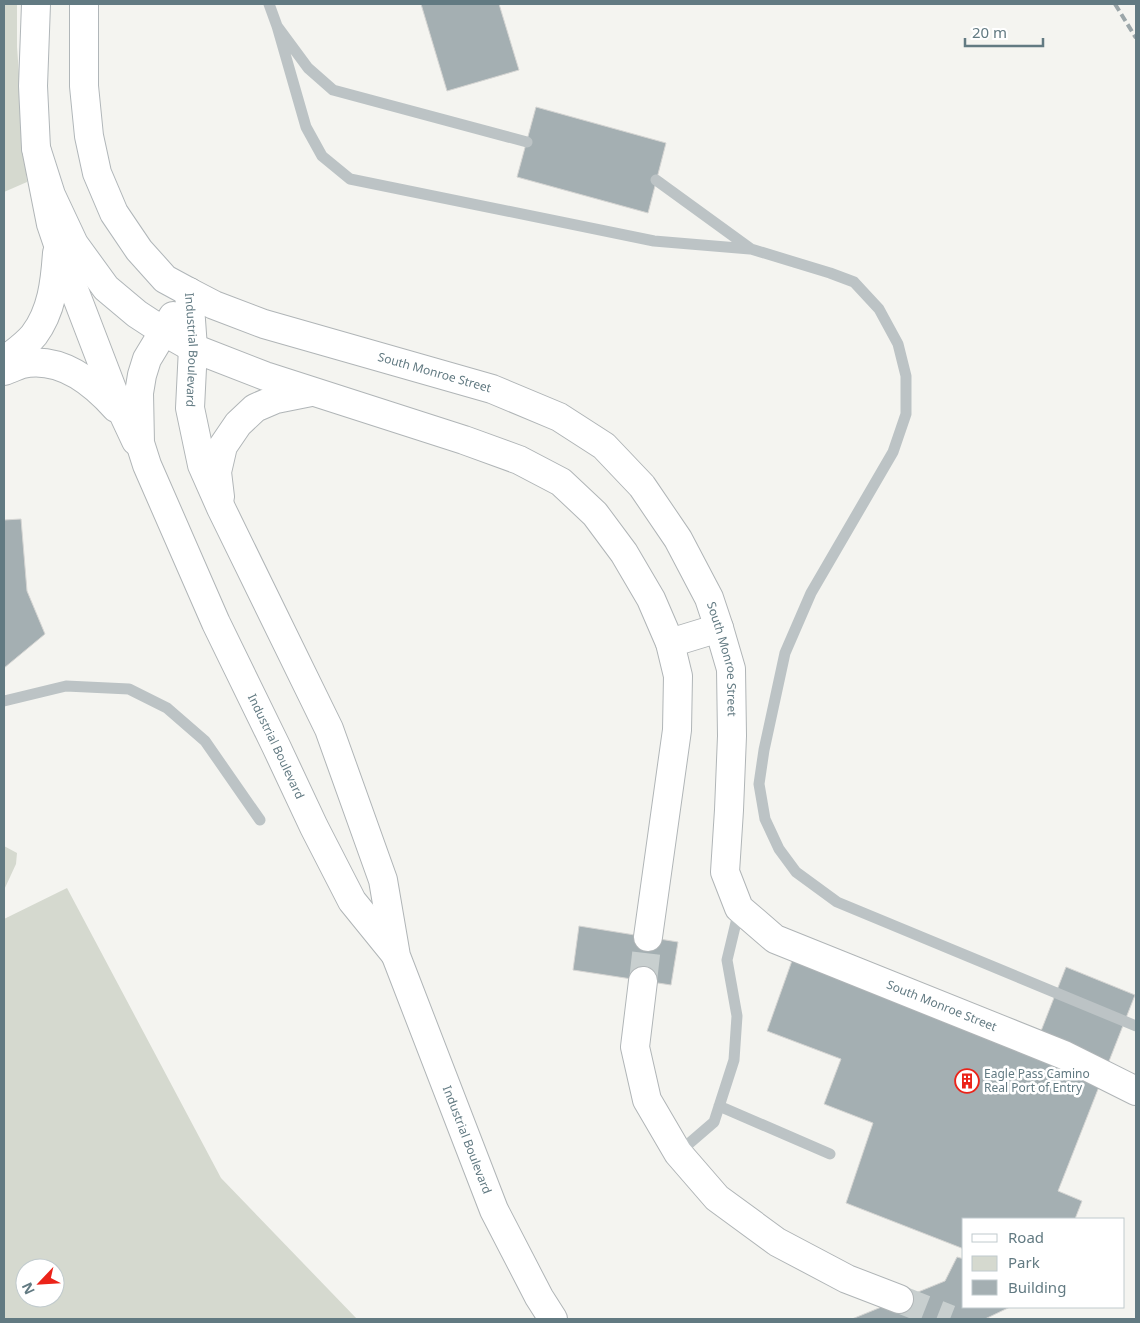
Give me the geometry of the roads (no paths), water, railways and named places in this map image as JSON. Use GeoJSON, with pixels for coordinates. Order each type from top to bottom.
{"type":"FeatureCollection","features":[{"type":"Feature","properties":{"kind":"main road"},"geometry":{"type":"LineString","coordinates":[[36,4],[33,86],[36,148],[51,224],[114,394],[147,465]]}},
{"type":"Feature","properties":{"kind":"main road","name":"South Monroe Street"},"geometry":{"type":"LineString","coordinates":[[84,4],[84,86],[89,136],[97,173],[114,213],[140,250],[165,279],[214,305],[264,324],[492,389],[559,417],[604,446],[642,486],[678,539],[709,598],[730,669],[732,736],[724,872],[740,908],[775,939],[1064,1055],[1136,1091]]}},
{"type":"Feature","properties":{"kind":"main road"},"geometry":{"type":"LineString","coordinates":[[36,148],[51,195],[74,244],[106,288],[137,314],[193,348],[265,376],[464,440],[519,460],[561,482],[595,514],[624,553],[651,599],[670,643],[678,676],[677,730],[648,937]]}},
{"type":"Feature","properties":{"kind":"main road"},"geometry":{"type":"LineString","coordinates":[[4,361],[33,336],[45,316],[53,294],[57,241]]}},
{"type":"Feature","properties":{"kind":"main road","name":"Industrial Boulevard"},"geometry":{"type":"LineString","coordinates":[[189,292],[147,359],[139,393],[140,443],[147,465],[216,623],[314,827],[352,901],[396,956]]}},
{"type":"Feature","properties":{"kind":"main road","name":"Industrial Boulevard"},"geometry":{"type":"LineString","coordinates":[[189,292],[193,348],[190,408],[202,465],[221,508],[329,728],[383,880],[396,956],[494,1210],[539,1297],[553,1319]]}},
{"type":"Feature","properties":{"kind":"main road"},"geometry":{"type":"LineString","coordinates":[[4,371],[23,364],[45,363],[67,368],[104,394],[126,421]]}},
{"type":"Feature","properties":{"kind":"main road"},"geometry":{"type":"LineString","coordinates":[[221,508],[217,472],[223,446],[238,424],[255,408],[276,399],[314,392]]}},
{"type":"Feature","properties":{"kind":"main road"},"geometry":{"type":"LineString","coordinates":[[670,643],[719,628]]}},
{"type":"Feature","properties":{"kind":"main road"},"geometry":{"type":"LineString","coordinates":[[643,981],[635,1047],[647,1100],[678,1153],[718,1198],[777,1242],[848,1279],[899,1299]]}},
{"type":"Feature","properties":{"kind":"lane"},"geometry":{"type":"LineString","coordinates":[[269,4],[306,127],[322,156],[350,178],[654,241],[752,249],[854,282],[879,308],[898,344],[906,376],[906,414],[892,452],[811,593],[786,653],[764,750],[759,784],[765,819],[779,848],[796,872],[837,902],[1136,1026]]}},
{"type":"Feature","properties":{"kind":"lane"},"geometry":{"type":"LineString","coordinates":[[277,26],[308,68],[333,90],[527,142]]}},
{"type":"Feature","properties":{"kind":"lane"},"geometry":{"type":"LineString","coordinates":[[656,180],[752,249]]}},
{"type":"Feature","properties":{"kind":"lane"},"geometry":{"type":"LineString","coordinates":[[4,701],[66,686],[129,689],[167,708],[205,741],[260,820]]}},
{"type":"Feature","properties":{"kind":"lane"},"geometry":{"type":"LineString","coordinates":[[678,1153],[714,1122],[734,1060],[737,1016],[727,960],[740,908]]}},
{"type":"Feature","properties":{"kind":"lane"},"geometry":{"type":"LineString","coordinates":[[719,1106],[830,1154]]}},
{"type":"Feature","properties":{"kind":"tunnel"},"geometry":{"type":"LineString","coordinates":[[643,981],[648,937]]}},
{"type":"Feature","properties":{"kind":"tunnel"},"geometry":{"type":"LineString","coordinates":[[899,1299],[950,1319]]}},
{"type":"Feature","properties":{"kind":"railway"},"geometry":{"type":"LineString","coordinates":[[1115,4],[1136,38]]}},
{"type":"Feature","properties":{"kind":"place","name":"Eagle Pass Camino Real Port of Entry"},"geometry":{"type":"Point","coordinates":[967,1081]}}]}
